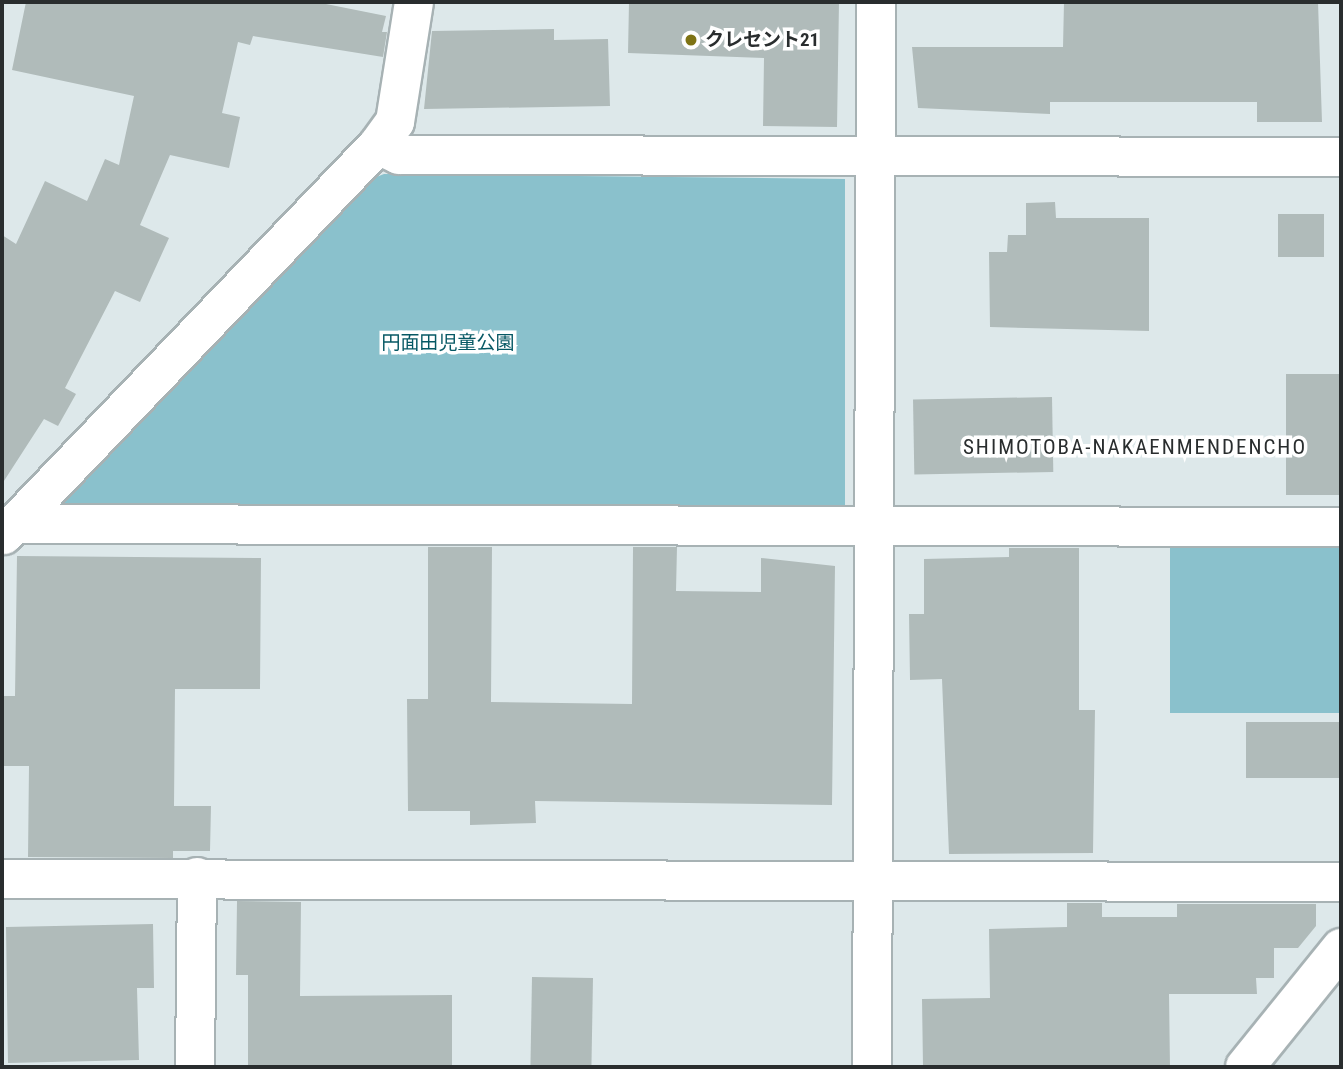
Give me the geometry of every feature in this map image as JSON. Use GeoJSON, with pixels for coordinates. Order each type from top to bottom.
{"type":"FeatureCollection","features":[{"type":"Feature","properties":{"kind":"street"},"geometry":{"type":"LineString","coordinates":[[8,530],[379,145],[395,122],[414,2]]}},
{"type":"Feature","properties":{"kind":"street"},"geometry":{"type":"LineString","coordinates":[[872,1067],[876,2]]}},
{"type":"Feature","properties":{"kind":"street"},"geometry":{"type":"LineString","coordinates":[[379,145],[399,155],[1341,157]]}},
{"type":"Feature","properties":{"kind":"street"},"geometry":{"type":"LineString","coordinates":[[8,530],[874,523],[1341,527]]}},
{"type":"Feature","properties":{"kind":"street"},"geometry":{"type":"LineString","coordinates":[[195,1067],[197,877]]}},
{"type":"Feature","properties":{"kind":"street"},"geometry":{"type":"LineString","coordinates":[[2,879],[197,877],[872,883],[1341,882]]}},
{"type":"Feature","properties":{"kind":"street"},"geometry":{"type":"LineString","coordinates":[[1245,1067],[1341,947]]}},
{"type":"Feature","properties":{"kind":"green space","name":"円面田児童公園"},"geometry":{"type":"Polygon","coordinates":[[[384,174],[845,179],[845,511],[56,513],[51,499],[343,190],[384,174]]]}},
{"type":"Feature","properties":{"kind":"green space"},"geometry":{"type":"Polygon","coordinates":[[[1170,540],[1341,540],[1341,713],[1170,713],[1170,540]]]}},
{"type":"Feature","properties":{"kind":"building"},"geometry":{"type":"Polygon","coordinates":[[[26,2],[316,2],[386,16],[382,32],[387,32],[383,57],[253,36],[250,45],[238,42],[222,113],[240,117],[229,168],[170,155],[140,225],[169,238],[140,302],[115,291],[65,388],[76,394],[58,426],[44,419],[2,484],[2,235],[16,244],[45,181],[87,201],[105,159],[119,165],[134,96],[12,70],[26,2]]]}},
{"type":"Feature","properties":{"kind":"building"},"geometry":{"type":"Polygon","coordinates":[[[629,2],[839,2],[837,127],[763,126],[764,58],[628,53],[629,2]]]}},
{"type":"Feature","properties":{"kind":"building"},"geometry":{"type":"Polygon","coordinates":[[[1064,2],[1318,2],[1322,122],[1257,122],[1257,102],[1050,102],[1050,114],[918,108],[912,47],[1063,47],[1064,2]]]}},
{"type":"Feature","properties":{"kind":"building"},"geometry":{"type":"Polygon","coordinates":[[[554,29],[554,40],[608,39],[610,106],[424,109],[432,31],[554,29]]]}},
{"type":"Feature","properties":{"kind":"building"},"geometry":{"type":"Polygon","coordinates":[[[1055,202],[1056,218],[1149,218],[1149,331],[990,327],[989,252],[1007,252],[1008,235],[1026,235],[1026,203],[1055,202]]]}},
{"type":"Feature","properties":{"kind":"building"},"geometry":{"type":"Polygon","coordinates":[[[1278,214],[1324,214],[1324,257],[1278,257],[1278,214]]]}},
{"type":"Feature","properties":{"kind":"building"},"geometry":{"type":"Polygon","coordinates":[[[1286,374],[1341,374],[1341,495],[1286,495],[1286,374]]]}},
{"type":"Feature","properties":{"kind":"building"},"geometry":{"type":"Polygon","coordinates":[[[1052,397],[1053,472],[914,474],[913,399],[1052,397]]]}},
{"type":"Feature","properties":{"kind":"building"},"geometry":{"type":"Polygon","coordinates":[[[428,547],[492,547],[491,702],[632,704],[633,547],[677,547],[676,591],[761,592],[761,558],[835,566],[832,805],[535,801],[536,823],[470,825],[470,811],[408,811],[407,699],[428,699],[428,547]]]}},
{"type":"Feature","properties":{"kind":"building"},"geometry":{"type":"Polygon","coordinates":[[[1009,548],[1079,548],[1079,710],[1095,710],[1093,853],[949,854],[942,679],[910,680],[909,614],[924,614],[924,559],[1009,557],[1009,548]]]}},
{"type":"Feature","properties":{"kind":"building"},"geometry":{"type":"Polygon","coordinates":[[[17,556],[261,558],[260,689],[175,689],[174,806],[211,806],[210,851],[173,851],[173,858],[28,857],[29,766],[2,766],[2,696],[15,696],[17,556]]]}},
{"type":"Feature","properties":{"kind":"building"},"geometry":{"type":"Polygon","coordinates":[[[1246,722],[1341,722],[1341,778],[1246,778],[1246,722]]]}},
{"type":"Feature","properties":{"kind":"building"},"geometry":{"type":"Polygon","coordinates":[[[237,901],[301,902],[300,996],[452,995],[452,1067],[248,1067],[248,975],[236,975],[237,901]]]}},
{"type":"Feature","properties":{"kind":"building"},"geometry":{"type":"Polygon","coordinates":[[[1067,903],[1102,903],[1102,917],[1177,917],[1177,904],[1316,904],[1316,926],[1298,948],[1274,948],[1274,978],[1256,978],[1257,994],[1169,994],[1170,1067],[923,1067],[922,999],[990,998],[989,929],[1067,927],[1067,903]]]}},
{"type":"Feature","properties":{"kind":"building"},"geometry":{"type":"Polygon","coordinates":[[[153,924],[154,988],[137,988],[139,1060],[8,1063],[6,927],[153,924]]]}},
{"type":"Feature","properties":{"kind":"building"},"geometry":{"type":"Polygon","coordinates":[[[532,977],[593,978],[591,1067],[530,1067],[532,977]]]}},
{"type":"Feature","properties":{"kind":"place","name":"クレセント21"},"geometry":{"type":"Point","coordinates":[691,40]}},
{"type":"Feature","properties":{"kind":"district","name":"SHIMOTOBA-NAKAENMENDENCHO"},"geometry":{"type":"Point","coordinates":[1135,447]}}]}
